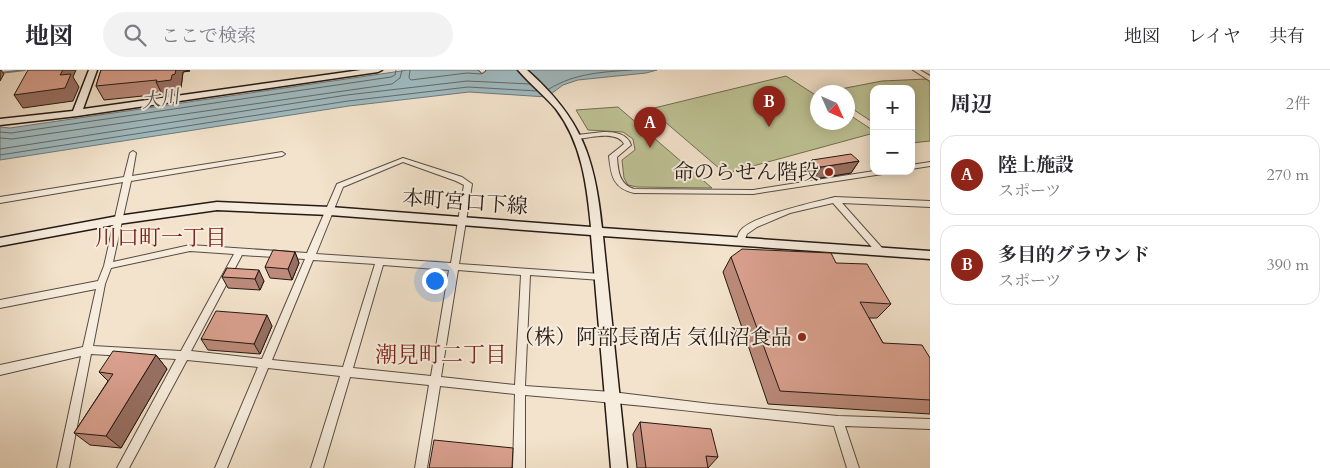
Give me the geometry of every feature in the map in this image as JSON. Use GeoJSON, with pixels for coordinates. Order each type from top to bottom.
{"type":"FeatureCollection","features":[{"type":"Feature","properties":{"kind":"street"},"geometry":{"type":"LineString","coordinates":[[77,113],[93,70]]}},
{"type":"Feature","properties":{"kind":"street"},"geometry":{"type":"LineString","coordinates":[[0,122],[77,113],[378,70]]}},
{"type":"Feature","properties":{"kind":"street"},"geometry":{"type":"LineString","coordinates":[[522,70],[556,102],[574,126],[586,158],[594,200],[619,468]]}},
{"type":"Feature","properties":{"kind":"street"},"geometry":{"type":"LineString","coordinates":[[916,70],[930,79]]}},
{"type":"Feature","properties":{"kind":"street"},"geometry":{"type":"LineString","coordinates":[[577,137],[610,134],[626,140],[628,145],[613,156],[614,168],[619,185],[634,191],[753,192],[870,174]]}},
{"type":"Feature","properties":{"kind":"street"},"geometry":{"type":"LineString","coordinates":[[63,468],[101,284],[108,266],[133,153]]}},
{"type":"Feature","properties":{"kind":"street"},"geometry":{"type":"LineString","coordinates":[[0,200],[282,154]]}},
{"type":"Feature","properties":{"kind":"street"},"geometry":{"type":"LineString","coordinates":[[221,468],[340,186],[403,160],[459,179],[468,184],[434,380],[421,468]]}},
{"type":"Feature","properties":{"kind":"street"},"geometry":{"type":"LineString","coordinates":[[915,166],[930,164]]}},
{"type":"Feature","properties":{"kind":"street"},"geometry":{"type":"LineString","coordinates":[[740,242],[743,232],[754,225],[788,211],[835,200],[930,204]]}},
{"type":"Feature","properties":{"kind":"street"},"geometry":{"type":"LineString","coordinates":[[835,200],[880,251]]}},
{"type":"Feature","properties":{"kind":"street","name":"本町宮口下線"},"geometry":{"type":"LineString","coordinates":[[0,242],[118,220],[217,206],[330,211],[930,255]]}},
{"type":"Feature","properties":{"kind":"street"},"geometry":{"type":"LineString","coordinates":[[108,266],[190,248],[601,277]]}},
{"type":"Feature","properties":{"kind":"street"},"geometry":{"type":"LineString","coordinates":[[123,468],[240,251]]}},
{"type":"Feature","properties":{"kind":"street"},"geometry":{"type":"LineString","coordinates":[[317,468],[380,262]]}},
{"type":"Feature","properties":{"kind":"street"},"geometry":{"type":"LineString","coordinates":[[519,468],[520,390],[526,273]]}},
{"type":"Feature","properties":{"kind":"street"},"geometry":{"type":"LineString","coordinates":[[0,304],[101,284]]}},
{"type":"Feature","properties":{"kind":"street"},"geometry":{"type":"LineString","coordinates":[[0,370],[87,350],[184,356],[520,390],[612,396],[712,409],[838,421],[930,424]]}},
{"type":"Feature","properties":{"kind":"street"},"geometry":{"type":"LineString","coordinates":[[838,421],[853,468]]}},
{"type":"Feature","properties":{"kind":"green space"},"geometry":{"type":"Polygon","coordinates":[[[786,76],[810,91],[810,130],[855,130],[855,119],[870,128],[870,134],[731,172],[720,169],[650,109],[786,76]]]}},
{"type":"Feature","properties":{"kind":"green space"},"geometry":{"type":"Polygon","coordinates":[[[927,79],[930,81],[930,141],[915,143],[915,85],[870,85],[870,120],[855,111],[855,86],[882,81],[927,79]]]}},
{"type":"Feature","properties":{"kind":"green space"},"geometry":{"type":"Polygon","coordinates":[[[618,107],[712,188],[637,187],[628,185],[624,178],[622,160],[635,150],[633,139],[623,132],[588,130],[576,110],[618,107]]]}},
{"type":"Feature","properties":{"kind":"water"},"geometry":{"type":"Polygon","coordinates":[[[408,70],[657,70],[646,73],[578,80],[563,85],[547,97],[469,92],[349,106],[0,160],[0,127],[10,128],[408,70]]]}},
{"type":"Feature","properties":{"kind":"building"},"geometry":{"type":"Polygon","coordinates":[[[28,70],[63,70],[60,75],[71,74],[65,88],[14,95],[28,70]]]}},
{"type":"Feature","properties":{"kind":"building"},"geometry":{"type":"Polygon","coordinates":[[[101,70],[176,70],[171,80],[96,86],[101,70]]]}},
{"type":"Feature","properties":{"kind":"building"},"geometry":{"type":"Polygon","coordinates":[[[851,154],[859,161],[821,167],[812,160],[851,154]]]}},
{"type":"Feature","properties":{"kind":"building","name":"（株）阿部長商店 気仙沼食品"},"geometry":{"type":"Polygon","coordinates":[[[742,249],[831,253],[836,263],[867,264],[891,304],[860,302],[883,343],[922,345],[930,358],[930,400],[780,391],[731,257],[742,249]]]}},
{"type":"Feature","properties":{"kind":"building"},"geometry":{"type":"Polygon","coordinates":[[[273,250],[295,252],[288,269],[265,267],[273,250]]]}},
{"type":"Feature","properties":{"kind":"building"},"geometry":{"type":"Polygon","coordinates":[[[227,268],[259,270],[255,279],[222,277],[227,268]]]}},
{"type":"Feature","properties":{"kind":"building"},"geometry":{"type":"Polygon","coordinates":[[[216,311],[267,315],[254,344],[201,339],[216,311]]]}},
{"type":"Feature","properties":{"kind":"building"},"geometry":{"type":"Polygon","coordinates":[[[113,351],[156,355],[106,436],[74,433],[113,374],[99,372],[113,351]]]}},
{"type":"Feature","properties":{"kind":"building"},"geometry":{"type":"Polygon","coordinates":[[[640,422],[711,429],[718,457],[706,456],[708,468],[646,468],[640,422]]]}},
{"type":"Feature","properties":{"kind":"building"},"geometry":{"type":"Polygon","coordinates":[[[434,440],[513,448],[512,468],[429,468],[434,440]]]}},
{"type":"Feature","properties":{"kind":"waterway"},"geometry":{"type":"LineString","coordinates":[[0,73],[25,70]]}},
{"type":"Feature","properties":{"kind":"place","name":"多目的グラウンド"},"geometry":{"type":"Point","coordinates":[769,127]}},
{"type":"Feature","properties":{"kind":"place","name":"陸上施設"},"geometry":{"type":"Point","coordinates":[650,148]}},
{"type":"Feature","properties":{"kind":"place","name":"命のらせん階段"},"geometry":{"type":"Point","coordinates":[829,172]}},
{"type":"Feature","properties":{"kind":"place","name":"（株）阿部長商店 気仙沼食品"},"geometry":{"type":"Point","coordinates":[802,337]}},
{"type":"Feature","properties":{"kind":"district","name":"川口町一丁目"},"geometry":{"type":"Point","coordinates":[161,237]}},
{"type":"Feature","properties":{"kind":"district","name":"潮見町二丁目"},"geometry":{"type":"Point","coordinates":[441,354]}},
{"type":"Feature","properties":{"kind":"water label","name":"大川"},"geometry":{"type":"Point","coordinates":[160,98]}}]}
